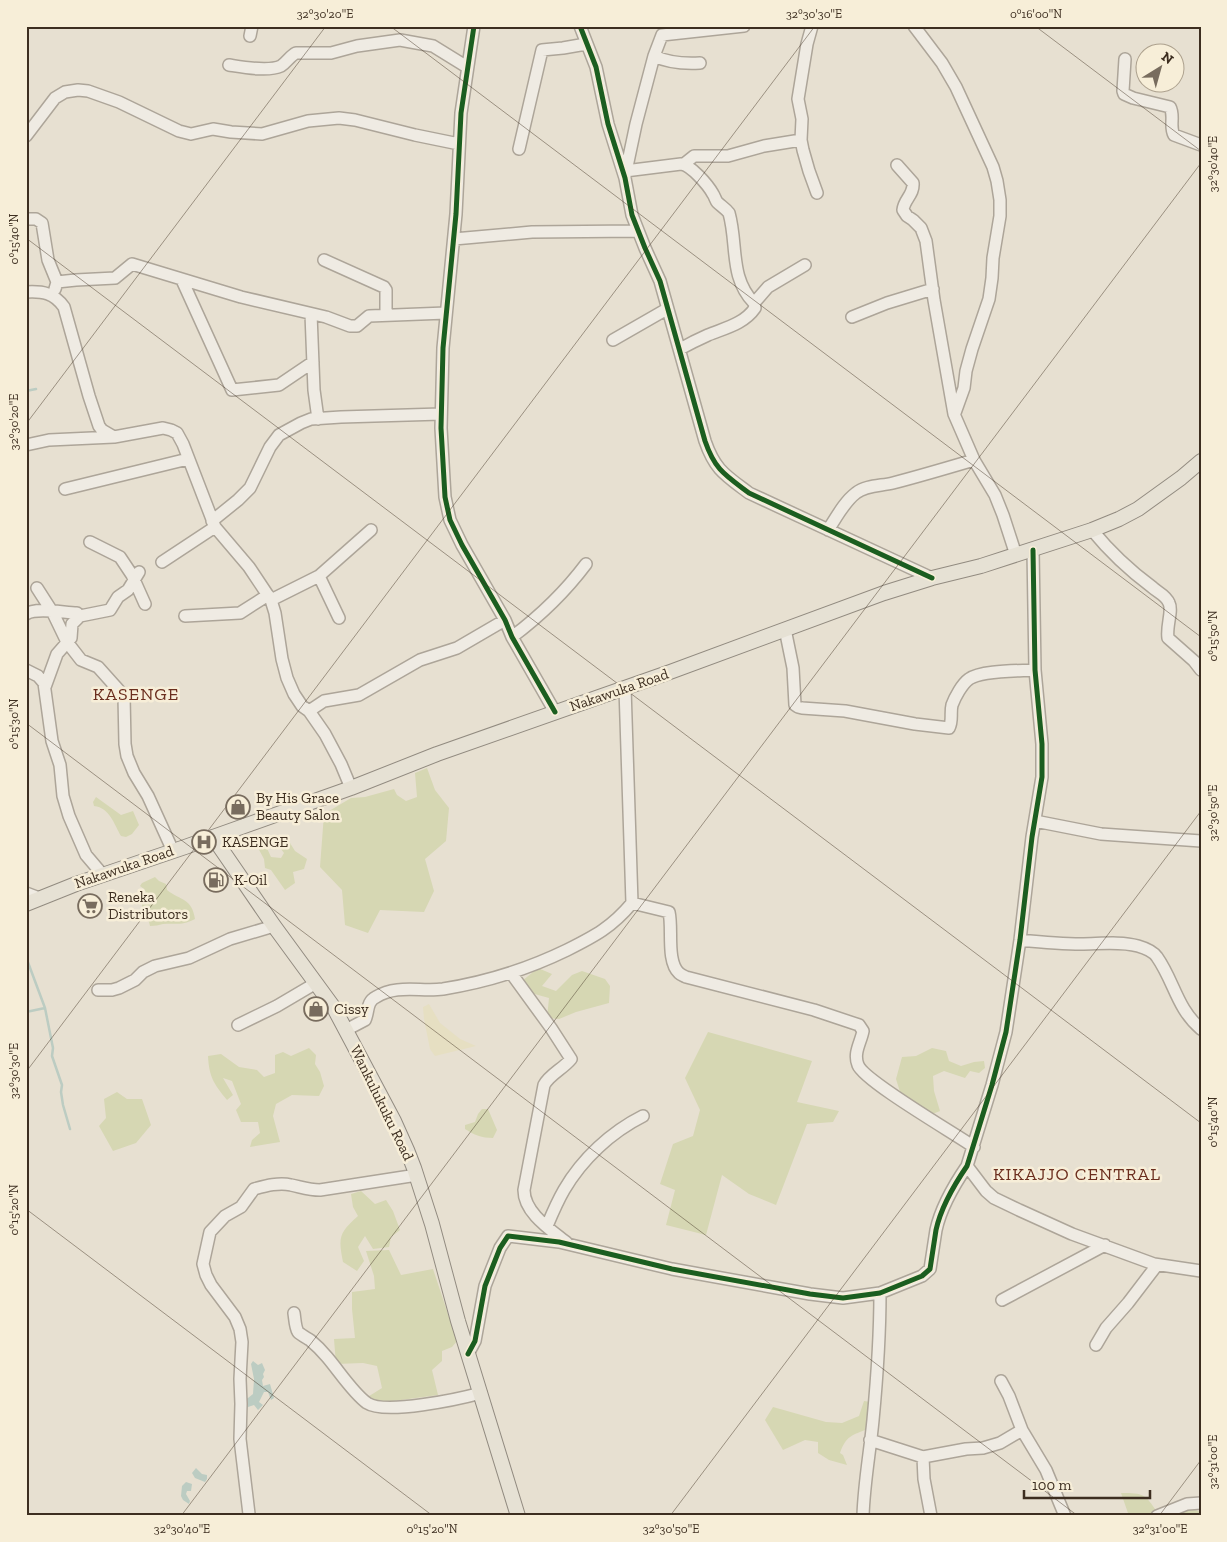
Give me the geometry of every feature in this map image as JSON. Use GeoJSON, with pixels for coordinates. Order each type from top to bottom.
{"type":"FeatureCollection","features":[{"type":"Feature","properties":{"kind":"main road","name":"Nakawuka Road"},"geometry":{"type":"LineString","coordinates":[[26,904],[33,895],[76,884],[213,837],[884,593],[932,578],[982,566],[1092,530],[1138,509],[1201,461]]}},
{"type":"Feature","properties":{"kind":"main road","name":"Wankulukuku Road"},"geometry":{"type":"LineString","coordinates":[[213,837],[274,926],[334,1008],[394,1121],[417,1175],[468,1354],[518,1516]]}},
{"type":"Feature","properties":{"kind":"street"},"geometry":{"type":"LineString","coordinates":[[474,26],[461,113],[459,178],[446,313],[441,414],[447,510],[454,531],[555,712]]}},
{"type":"Feature","properties":{"kind":"street"},"geometry":{"type":"LineString","coordinates":[[580,26],[596,68],[608,124],[625,174],[632,215],[660,281],[711,458],[716,466],[749,492],[932,578]]}},
{"type":"Feature","properties":{"kind":"street"},"geometry":{"type":"LineString","coordinates":[[625,174],[654,56],[664,31],[744,26]]}},
{"type":"Feature","properties":{"kind":"street"},"geometry":{"type":"LineString","coordinates":[[812,26],[798,100],[802,119],[802,140],[809,171],[817,193]]}},
{"type":"Feature","properties":{"kind":"street"},"geometry":{"type":"LineString","coordinates":[[914,26],[942,63],[956,86],[993,167],[1000,200],[1000,216],[989,299],[972,349],[964,388],[954,414]]}},
{"type":"Feature","properties":{"kind":"street"},"geometry":{"type":"LineString","coordinates":[[229,65],[252,69],[275,68],[296,53],[331,53],[357,46],[400,40],[433,46],[467,67]]}},
{"type":"Feature","properties":{"kind":"street"},"geometry":{"type":"LineString","coordinates":[[519,148],[542,50],[586,44]]}},
{"type":"Feature","properties":{"kind":"street"},"geometry":{"type":"LineString","coordinates":[[654,56],[679,63],[700,63]]}},
{"type":"Feature","properties":{"kind":"street"},"geometry":{"type":"LineString","coordinates":[[1125,59],[1124,94],[1170,107],[1173,113],[1172,129],[1174,135],[1201,145]]}},
{"type":"Feature","properties":{"kind":"street"},"geometry":{"type":"LineString","coordinates":[[26,136],[55,98],[65,92],[78,90],[88,91],[119,102],[179,131],[191,134],[213,129],[262,134],[308,121],[339,118],[459,144]]}},
{"type":"Feature","properties":{"kind":"street"},"geometry":{"type":"LineString","coordinates":[[625,174],[684,164],[694,156],[728,156],[764,146],[802,140]]}},
{"type":"Feature","properties":{"kind":"street"},"geometry":{"type":"LineString","coordinates":[[680,349],[724,330],[750,316],[755,308],[744,290],[736,268],[729,213],[726,208],[717,202],[695,172],[684,164]]}},
{"type":"Feature","properties":{"kind":"street"},"geometry":{"type":"LineString","coordinates":[[897,165],[914,183],[913,192],[904,203],[903,210],[921,228],[926,241],[954,414],[974,460],[995,495],[1016,555]]}},
{"type":"Feature","properties":{"kind":"street"},"geometry":{"type":"LineString","coordinates":[[26,219],[36,219],[42,223],[48,260],[57,282],[54,296]]}},
{"type":"Feature","properties":{"kind":"street"},"geometry":{"type":"LineString","coordinates":[[454,239],[532,232],[638,231]]}},
{"type":"Feature","properties":{"kind":"street"},"geometry":{"type":"LineString","coordinates":[[324,260],[384,287],[386,290],[386,316]]}},
{"type":"Feature","properties":{"kind":"street"},"geometry":{"type":"LineString","coordinates":[[57,282],[115,278],[132,264],[182,280],[350,326],[357,326],[369,316],[446,313]]}},
{"type":"Feature","properties":{"kind":"street"},"geometry":{"type":"LineString","coordinates":[[754,304],[768,288],[805,264]]}},
{"type":"Feature","properties":{"kind":"street"},"geometry":{"type":"LineString","coordinates":[[182,280],[232,390],[279,386],[313,362]]}},
{"type":"Feature","properties":{"kind":"street"},"geometry":{"type":"LineString","coordinates":[[852,316],[933,289]]}},
{"type":"Feature","properties":{"kind":"street"},"geometry":{"type":"LineString","coordinates":[[26,292],[39,291],[54,296],[64,307],[76,355],[99,426],[106,434],[114,438]]}},
{"type":"Feature","properties":{"kind":"street"},"geometry":{"type":"LineString","coordinates":[[613,340],[667,310]]}},
{"type":"Feature","properties":{"kind":"street"},"geometry":{"type":"LineString","coordinates":[[311,314],[315,404],[318,419]]}},
{"type":"Feature","properties":{"kind":"street"},"geometry":{"type":"LineString","coordinates":[[162,562],[213,524],[250,488],[270,447],[279,436],[301,422],[341,417],[441,414]]}},
{"type":"Feature","properties":{"kind":"street"},"geometry":{"type":"LineString","coordinates":[[26,445],[49,440],[114,438],[163,428],[177,433],[183,444],[213,524],[249,567],[269,597],[275,613],[287,678],[294,694],[302,706],[309,711],[337,756],[351,788]]}},
{"type":"Feature","properties":{"kind":"street"},"geometry":{"type":"LineString","coordinates":[[65,489],[188,458]]}},
{"type":"Feature","properties":{"kind":"street"},"geometry":{"type":"LineString","coordinates":[[828,530],[848,501],[857,492],[974,460]]}},
{"type":"Feature","properties":{"kind":"street"},"geometry":{"type":"LineString","coordinates":[[186,616],[240,613],[269,597],[319,576],[371,530]]}},
{"type":"Feature","properties":{"kind":"street"},"geometry":{"type":"LineString","coordinates":[[1092,530],[1128,570],[1166,597],[1170,608],[1167,626],[1168,638],[1194,661],[1201,670]]}},
{"type":"Feature","properties":{"kind":"street"},"geometry":{"type":"LineString","coordinates":[[90,542],[120,557],[132,575],[145,604]]}},
{"type":"Feature","properties":{"kind":"street"},"geometry":{"type":"LineString","coordinates":[[468,1354],[476,1335],[485,1286],[500,1248],[508,1236],[569,1244],[672,1269],[810,1294],[843,1298],[880,1293],[922,1276],[930,1269],[936,1229],[942,1210],[955,1184],[967,1166],[974,1147],[1006,1032],[1020,940],[1026,882],[1042,778],[1042,744],[1034,670],[1033,550]]}},
{"type":"Feature","properties":{"kind":"street"},"geometry":{"type":"LineString","coordinates":[[512,637],[529,624],[566,589],[586,564]]}},
{"type":"Feature","properties":{"kind":"street"},"geometry":{"type":"LineString","coordinates":[[45,687],[57,654],[71,638],[72,624],[80,616],[110,610],[118,597],[128,590],[139,572]]}},
{"type":"Feature","properties":{"kind":"street"},"geometry":{"type":"LineString","coordinates":[[319,576],[339,618]]}},
{"type":"Feature","properties":{"kind":"street"},"geometry":{"type":"LineString","coordinates":[[37,588],[67,642],[81,660],[98,667],[124,696],[127,756],[173,851]]}},
{"type":"Feature","properties":{"kind":"street"},"geometry":{"type":"LineString","coordinates":[[26,614],[29,612],[78,613]]}},
{"type":"Feature","properties":{"kind":"street"},"geometry":{"type":"LineString","coordinates":[[309,711],[324,700],[358,695],[420,660],[457,648],[505,620]]}},
{"type":"Feature","properties":{"kind":"street"},"geometry":{"type":"LineString","coordinates":[[785,629],[793,668],[795,705],[802,708],[845,711],[923,726],[949,728],[951,725],[952,706],[964,683],[969,679],[982,674],[1034,670]]}},
{"type":"Feature","properties":{"kind":"street"},"geometry":{"type":"LineString","coordinates":[[26,670],[42,679],[45,687],[52,741],[60,765],[63,796],[69,816],[86,855],[103,875]]}},
{"type":"Feature","properties":{"kind":"street"},"geometry":{"type":"LineString","coordinates":[[346,1030],[366,1020],[370,1002],[377,996],[407,988],[443,989],[511,973],[545,960],[599,934],[612,924],[632,903],[625,688]]}},
{"type":"Feature","properties":{"kind":"street"},"geometry":{"type":"LineString","coordinates":[[1036,821],[1101,834],[1201,841]]}},
{"type":"Feature","properties":{"kind":"street"},"geometry":{"type":"LineString","coordinates":[[632,903],[670,912],[672,956],[679,973],[686,977],[814,1010],[859,1025],[863,1031],[856,1054],[858,1066],[864,1073],[904,1102],[974,1147]]}},
{"type":"Feature","properties":{"kind":"street"},"geometry":{"type":"LineString","coordinates":[[98,990],[119,988],[135,980],[143,972],[154,966],[190,958],[230,939],[274,926]]}},
{"type":"Feature","properties":{"kind":"street"},"geometry":{"type":"LineString","coordinates":[[1020,940],[1064,944],[1138,945],[1151,951],[1158,958],[1184,1009],[1192,1021],[1201,1028]]}},
{"type":"Feature","properties":{"kind":"street"},"geometry":{"type":"LineString","coordinates":[[511,973],[571,1059],[547,1079],[544,1085],[524,1190],[524,1197],[529,1207],[569,1244]]}},
{"type":"Feature","properties":{"kind":"street"},"geometry":{"type":"LineString","coordinates":[[238,1025],[277,1006],[316,983]]}},
{"type":"Feature","properties":{"kind":"street"},"geometry":{"type":"LineString","coordinates":[[548,1226],[563,1191],[575,1172],[616,1132],[643,1116]]}},
{"type":"Feature","properties":{"kind":"street"},"geometry":{"type":"LineString","coordinates":[[967,1166],[986,1191],[994,1198],[1048,1223],[1157,1265],[1201,1271]]}},
{"type":"Feature","properties":{"kind":"street"},"geometry":{"type":"LineString","coordinates":[[249,1514],[240,1439],[242,1342],[240,1329],[235,1317],[206,1276],[203,1264],[210,1232],[225,1216],[241,1207],[254,1189],[282,1184],[309,1190],[320,1190],[417,1175]]}},
{"type":"Feature","properties":{"kind":"street"},"geometry":{"type":"LineString","coordinates":[[1002,1300],[1105,1245]]}},
{"type":"Feature","properties":{"kind":"street"},"geometry":{"type":"LineString","coordinates":[[1096,1345],[1106,1328],[1157,1265]]}},
{"type":"Feature","properties":{"kind":"street"},"geometry":{"type":"LineString","coordinates":[[863,1516],[880,1333],[880,1293]]}},
{"type":"Feature","properties":{"kind":"street"},"geometry":{"type":"LineString","coordinates":[[294,1313],[299,1333],[310,1340],[364,1400],[374,1407],[405,1406],[481,1393]]}},
{"type":"Feature","properties":{"kind":"street"},"geometry":{"type":"LineString","coordinates":[[1001,1381],[1022,1430],[1046,1470],[1065,1516]]}},
{"type":"Feature","properties":{"kind":"street"},"geometry":{"type":"LineString","coordinates":[[870,1440],[923,1457],[966,1449],[983,1448],[1000,1443],[1022,1430]]}},
{"type":"Feature","properties":{"kind":"street"},"geometry":{"type":"LineString","coordinates":[[923,1457],[930,1516]]}},
{"type":"Feature","properties":{"kind":"street"},"geometry":{"type":"LineString","coordinates":[[1158,1516],[1187,1504],[1201,1503]]}},
{"type":"Feature","properties":{"kind":"shaded area"},"geometry":{"type":"Polygon","coordinates":[[[429,1004],[440,1023],[460,1039],[476,1046],[435,1056],[430,1049],[424,1019],[423,1007],[429,1004]]]}},
{"type":"Feature","properties":{"kind":"shaded area"},"geometry":{"type":"Polygon","coordinates":[[[253,1361],[258,1365],[262,1363],[265,1370],[262,1380],[263,1386],[270,1384],[274,1398],[271,1400],[268,1392],[264,1392],[259,1402],[263,1405],[258,1410],[254,1405],[245,1408],[240,1398],[248,1398],[253,1394],[254,1379],[251,1364],[253,1361]]]}},
{"type":"Feature","properties":{"kind":"shaded area"},"geometry":{"type":"Polygon","coordinates":[[[196,1468],[202,1474],[207,1475],[205,1482],[195,1478],[192,1473],[196,1468]]]}},
{"type":"Feature","properties":{"kind":"shaded area"},"geometry":{"type":"Polygon","coordinates":[[[186,1482],[192,1484],[191,1491],[187,1491],[186,1494],[190,1501],[189,1504],[181,1496],[182,1486],[186,1482]]]}},
{"type":"Feature","properties":{"kind":"green space"},"geometry":{"type":"Polygon","coordinates":[[[427,768],[435,790],[449,808],[446,841],[425,859],[434,891],[424,912],[380,910],[368,933],[345,925],[342,890],[320,867],[324,814],[351,798],[365,797],[394,789],[397,795],[406,801],[417,797],[415,773],[427,768]]]}},
{"type":"Feature","properties":{"kind":"green space"},"geometry":{"type":"Polygon","coordinates":[[[96,797],[121,815],[133,811],[139,825],[132,834],[126,837],[121,836],[108,813],[94,806],[93,802],[96,797]]]}},
{"type":"Feature","properties":{"kind":"green space"},"geometry":{"type":"Polygon","coordinates":[[[280,841],[285,844],[290,843],[295,851],[307,859],[304,869],[293,872],[295,883],[285,890],[271,870],[265,868],[264,859],[257,846],[265,844],[271,857],[281,858],[284,853],[278,845],[280,841]]]}},
{"type":"Feature","properties":{"kind":"green space"},"geometry":{"type":"Polygon","coordinates":[[[155,877],[166,884],[167,890],[172,894],[189,903],[194,912],[195,919],[182,923],[150,926],[147,914],[142,908],[142,895],[146,892],[140,886],[142,883],[155,877]]]}},
{"type":"Feature","properties":{"kind":"green space"},"geometry":{"type":"Polygon","coordinates":[[[538,968],[552,974],[542,986],[556,991],[572,975],[582,971],[605,979],[610,986],[609,1003],[559,1019],[547,1018],[549,998],[531,993],[522,981],[538,968]]]}},
{"type":"Feature","properties":{"kind":"green space"},"geometry":{"type":"Polygon","coordinates":[[[708,1032],[812,1061],[797,1102],[839,1111],[833,1122],[807,1124],[776,1205],[749,1194],[722,1175],[706,1235],[666,1225],[675,1190],[660,1184],[673,1144],[693,1136],[700,1110],[685,1078],[708,1032]]]}},
{"type":"Feature","properties":{"kind":"green space"},"geometry":{"type":"Polygon","coordinates":[[[309,1048],[316,1055],[315,1064],[320,1072],[324,1086],[319,1096],[292,1095],[276,1104],[273,1116],[280,1142],[250,1147],[252,1140],[260,1133],[258,1122],[241,1122],[236,1110],[241,1104],[232,1081],[223,1078],[233,1095],[227,1100],[213,1080],[208,1056],[221,1054],[239,1067],[257,1070],[264,1077],[275,1073],[275,1055],[283,1052],[291,1056],[309,1048]]]}},
{"type":"Feature","properties":{"kind":"green space"},"geometry":{"type":"Polygon","coordinates":[[[932,1048],[946,1051],[949,1061],[961,1066],[984,1061],[985,1068],[979,1073],[970,1071],[965,1078],[944,1071],[933,1076],[934,1091],[940,1111],[930,1115],[901,1095],[896,1079],[902,1057],[916,1056],[932,1048]]]}},
{"type":"Feature","properties":{"kind":"green space"},"geometry":{"type":"Polygon","coordinates":[[[117,1092],[127,1099],[142,1099],[151,1125],[136,1143],[113,1151],[99,1126],[106,1118],[104,1099],[117,1092]]]}},
{"type":"Feature","properties":{"kind":"green space"},"geometry":{"type":"Polygon","coordinates":[[[482,1109],[488,1109],[497,1130],[493,1138],[478,1136],[465,1129],[465,1125],[475,1122],[482,1109]]]}},
{"type":"Feature","properties":{"kind":"green space"},"geometry":{"type":"Polygon","coordinates":[[[361,1191],[375,1204],[386,1200],[393,1211],[400,1230],[391,1237],[389,1247],[373,1249],[365,1236],[358,1247],[364,1261],[357,1271],[343,1262],[341,1241],[344,1231],[358,1216],[353,1207],[351,1194],[361,1191]]]}},
{"type":"Feature","properties":{"kind":"green space"},"geometry":{"type":"Polygon","coordinates":[[[389,1250],[401,1275],[433,1269],[457,1341],[452,1347],[442,1351],[442,1361],[432,1370],[438,1395],[386,1402],[366,1398],[382,1388],[377,1366],[363,1363],[336,1364],[334,1339],[355,1338],[352,1292],[375,1289],[374,1276],[366,1251],[389,1250]]]}},
{"type":"Feature","properties":{"kind":"green space"},"geometry":{"type":"Polygon","coordinates":[[[864,1401],[871,1402],[868,1429],[854,1435],[845,1443],[840,1453],[843,1455],[847,1465],[829,1460],[818,1453],[818,1442],[805,1440],[783,1450],[765,1420],[773,1407],[826,1422],[842,1423],[859,1416],[864,1401]]]}},
{"type":"Feature","properties":{"kind":"green space"},"geometry":{"type":"Polygon","coordinates":[[[1121,1493],[1135,1493],[1143,1496],[1150,1501],[1157,1512],[1184,1506],[1201,1512],[1201,1516],[1129,1516],[1121,1493]]]}},
{"type":"Feature","properties":{"kind":"waterway"},"geometry":{"type":"LineString","coordinates":[[26,391],[36,389]]}},
{"type":"Feature","properties":{"kind":"waterway"},"geometry":{"type":"LineString","coordinates":[[26,957],[45,1008],[53,1048],[52,1056],[62,1085],[63,1105],[70,1129]]}},
{"type":"Feature","properties":{"kind":"waterway"},"geometry":{"type":"LineString","coordinates":[[26,1012],[45,1008]]}},
{"type":"Feature","properties":{"kind":"cycle path"},"geometry":{"type":"LineString","coordinates":[[474,26],[461,113],[456,214],[443,348],[441,428],[445,497],[450,520],[462,545],[555,712]]}},
{"type":"Feature","properties":{"kind":"cycle path"},"geometry":{"type":"LineString","coordinates":[[580,26],[596,67],[608,124],[625,178],[632,215],[660,281],[705,441],[713,459],[727,476],[749,493],[932,578]]}},
{"type":"Feature","properties":{"kind":"cycle path"},"geometry":{"type":"LineString","coordinates":[[468,1354],[475,1341],[485,1286],[500,1248],[508,1236],[559,1242],[672,1269],[810,1294],[843,1298],[880,1293],[922,1276],[930,1269],[938,1221],[949,1196],[967,1166],[992,1085],[1006,1032],[1020,940],[1032,837],[1042,777],[1042,744],[1035,670],[1033,550]]}},
{"type":"Feature","properties":{"kind":"place","name":"By His Grace Beauty Salon"},"geometry":{"type":"Point","coordinates":[238,807]}},
{"type":"Feature","properties":{"kind":"place","name":"KASENGE"},"geometry":{"type":"Point","coordinates":[204,842]}},
{"type":"Feature","properties":{"kind":"place","name":"K-Oil"},"geometry":{"type":"Point","coordinates":[216,880]}},
{"type":"Feature","properties":{"kind":"place","name":"Reneka Distributors"},"geometry":{"type":"Point","coordinates":[90,906]}},
{"type":"Feature","properties":{"kind":"place","name":"Cissy"},"geometry":{"type":"Point","coordinates":[316,1009]}},
{"type":"Feature","properties":{"kind":"district","name":"KASENGE"},"geometry":{"type":"Point","coordinates":[136,694]}},
{"type":"Feature","properties":{"kind":"district","name":"KIKAJJO CENTRAL"},"geometry":{"type":"Point","coordinates":[1077,1174]}}]}
